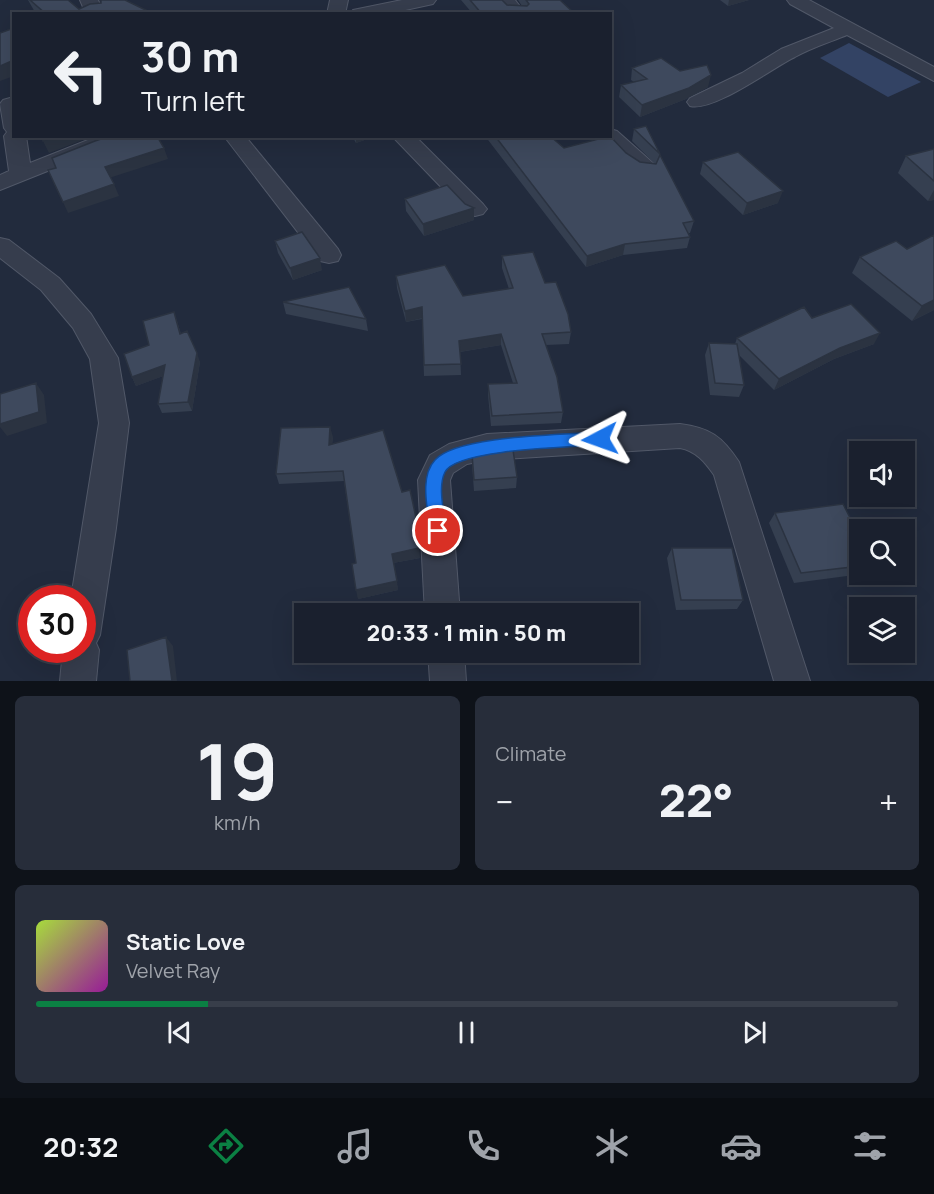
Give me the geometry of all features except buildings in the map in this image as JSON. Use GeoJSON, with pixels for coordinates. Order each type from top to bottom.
{"type":"FeatureCollection","features":[{"type":"Feature","properties":{"kind":"street"},"geometry":{"type":"LineString","coordinates":[[369,12],[427,0]]}},
{"type":"Feature","properties":{"kind":"street"},"geometry":{"type":"LineString","coordinates":[[506,0],[516,12]]}},
{"type":"Feature","properties":{"kind":"street"},"geometry":{"type":"LineString","coordinates":[[796,0],[934,75]]}},
{"type":"Feature","properties":{"kind":"street"},"geometry":{"type":"LineString","coordinates":[[697,102],[749,77],[788,53],[846,29]]}},
{"type":"Feature","properties":{"kind":"street"},"geometry":{"type":"LineString","coordinates":[[10,104],[12,116]]}},
{"type":"Feature","properties":{"kind":"street"},"geometry":{"type":"LineString","coordinates":[[612,137],[645,168]]}},
{"type":"Feature","properties":{"kind":"street"},"geometry":{"type":"LineString","coordinates":[[15,138],[21,176]]}},
{"type":"Feature","properties":{"kind":"street"},"geometry":{"type":"LineString","coordinates":[[0,183],[113,138]]}},
{"type":"Feature","properties":{"kind":"street"},"geometry":{"type":"LineString","coordinates":[[236,138],[329,255]]}},
{"type":"Feature","properties":{"kind":"street"},"geometry":{"type":"LineString","coordinates":[[404,138],[475,209]]}},
{"type":"Feature","properties":{"kind":"street"},"geometry":{"type":"LineString","coordinates":[[0,246],[50,284],[82,321],[104,358],[114,423],[90,585]]}},
{"type":"Feature","properties":{"kind":"street"},"geometry":{"type":"LineString","coordinates":[[442,603],[434,480],[441,464],[460,453],[487,447],[600,439],[680,436],[698,439],[717,454],[728,471],[792,681]]}},
{"type":"Feature","properties":{"kind":"street"},"geometry":{"type":"LineString","coordinates":[[78,681],[80,663]]}},
{"type":"Feature","properties":{"kind":"street"},"geometry":{"type":"LineString","coordinates":[[447,663],[448,681]]}},
{"type":"Feature","properties":{"kind":"water"},"geometry":{"type":"Polygon","coordinates":[[[849,43],[921,82],[888,97],[820,58],[849,43]]]}},
{"type":"Feature","properties":{"kind":"route"},"geometry":{"type":"LineString","coordinates":[[438,531],[434,480],[441,464],[460,453],[487,447],[600,439]]}}]}
